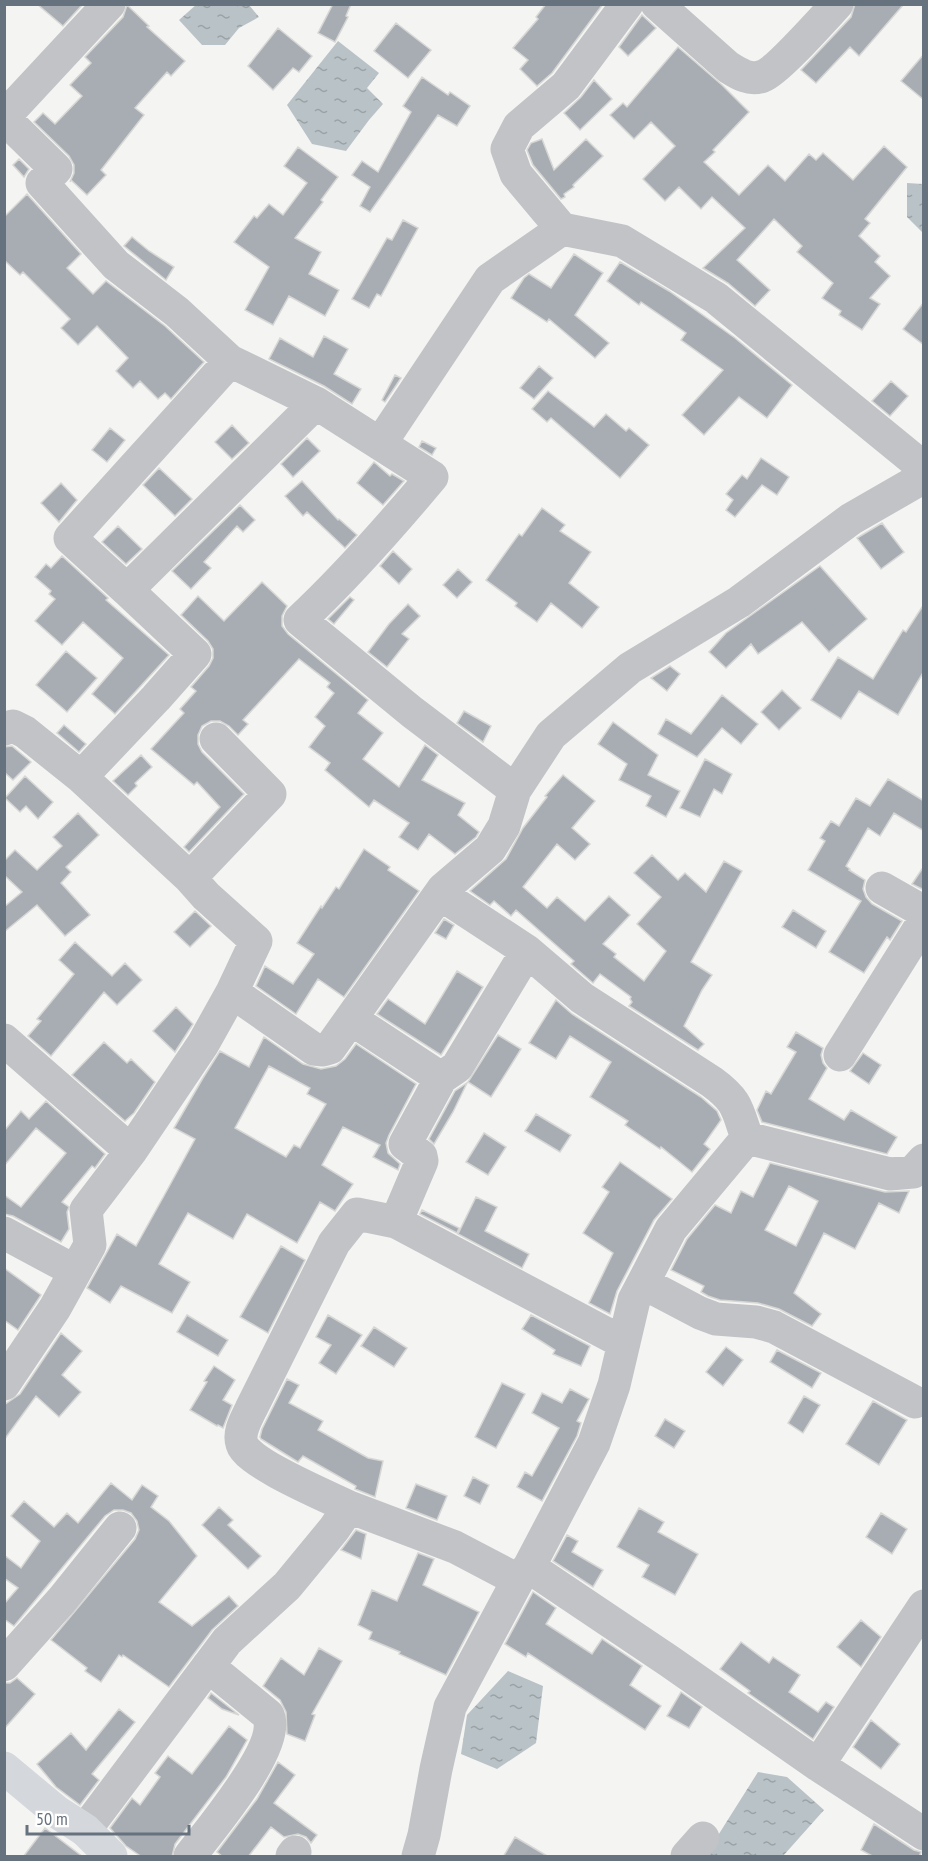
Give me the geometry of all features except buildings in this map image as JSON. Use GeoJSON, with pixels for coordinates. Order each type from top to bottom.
{"type":"FeatureCollection","features":[{"type":"Feature","properties":{"kind":"main road"},"geometry":{"type":"LineString","coordinates":[[4,1768],[57,1812],[85,1830],[111,1857]]}},
{"type":"Feature","properties":{"kind":"street"},"geometry":{"type":"LineString","coordinates":[[109,4],[4,118],[56,169],[42,183],[116,265],[177,312],[231,362],[316,403],[432,477],[388,529],[327,595],[300,620],[412,712],[515,790]]}},
{"type":"Feature","properties":{"kind":"street"},"geometry":{"type":"LineString","coordinates":[[627,4],[566,86],[519,126],[507,148],[516,174],[562,229],[622,241],[716,298],[924,468]]}},
{"type":"Feature","properties":{"kind":"street"},"geometry":{"type":"LineString","coordinates":[[657,4],[729,67],[742,75],[753,78],[765,76],[837,4]]}},
{"type":"Feature","properties":{"kind":"street"},"geometry":{"type":"LineString","coordinates":[[380,444],[490,279],[562,229]]}},
{"type":"Feature","properties":{"kind":"street"},"geometry":{"type":"LineString","coordinates":[[81,777],[195,654],[70,538],[231,362]]}},
{"type":"Feature","properties":{"kind":"street"},"geometry":{"type":"LineString","coordinates":[[127,590],[316,403]]}},
{"type":"Feature","properties":{"kind":"street"},"geometry":{"type":"LineString","coordinates":[[232,992],[315,1048],[323,1050],[330,1047],[443,889],[490,849],[504,826],[515,790],[551,735],[630,668],[740,602],[851,519],[924,477]]}},
{"type":"Feature","properties":{"kind":"street"},"geometry":{"type":"LineString","coordinates":[[4,729],[13,726],[25,732],[81,777],[256,941],[232,992],[203,1044],[131,1151],[86,1210],[90,1245],[55,1308],[4,1384]]}},
{"type":"Feature","properties":{"kind":"street"},"geometry":{"type":"LineString","coordinates":[[190,878],[270,794],[216,739]]}},
{"type":"Feature","properties":{"kind":"street"},"geometry":{"type":"LineString","coordinates":[[882,888],[924,912]]}},
{"type":"Feature","properties":{"kind":"street"},"geometry":{"type":"LineString","coordinates":[[440,894],[527,951],[582,998],[729,1095],[735,1103],[747,1138]]}},
{"type":"Feature","properties":{"kind":"street"},"geometry":{"type":"LineString","coordinates":[[840,1055],[924,921]]}},
{"type":"Feature","properties":{"kind":"street"},"geometry":{"type":"LineString","coordinates":[[396,1222],[422,1161],[421,1156],[405,1144],[441,1078],[457,1067],[527,951]]}},
{"type":"Feature","properties":{"kind":"street"},"geometry":{"type":"LineString","coordinates":[[351,1019],[441,1078]]}},
{"type":"Feature","properties":{"kind":"street"},"geometry":{"type":"LineString","coordinates":[[4,1040],[131,1151]]}},
{"type":"Feature","properties":{"kind":"street"},"geometry":{"type":"LineString","coordinates":[[747,1138],[890,1174],[913,1172],[924,1160]]}},
{"type":"Feature","properties":{"kind":"street"},"geometry":{"type":"LineString","coordinates":[[418,1857],[450,1707],[594,1443],[614,1384],[634,1300],[671,1229],[747,1138]]}},
{"type":"Feature","properties":{"kind":"street"},"geometry":{"type":"LineString","coordinates":[[624,1342],[396,1222],[357,1214],[334,1243],[251,1409],[240,1436],[242,1447],[250,1455],[282,1474],[349,1507],[523,1573],[669,1661],[818,1765],[924,1834]]}},
{"type":"Feature","properties":{"kind":"street"},"geometry":{"type":"LineString","coordinates":[[4,1233],[75,1271]]}},
{"type":"Feature","properties":{"kind":"street"},"geometry":{"type":"LineString","coordinates":[[643,1283],[716,1319],[756,1322],[774,1327],[915,1402]]}},
{"type":"Feature","properties":{"kind":"street"},"geometry":{"type":"LineString","coordinates":[[85,1830],[227,1641],[287,1586],[349,1507]]}},
{"type":"Feature","properties":{"kind":"street"},"geometry":{"type":"LineString","coordinates":[[4,1665],[62,1600],[120,1528]]}},
{"type":"Feature","properties":{"kind":"street"},"geometry":{"type":"LineString","coordinates":[[818,1765],[924,1606]]}},
{"type":"Feature","properties":{"kind":"street"},"geometry":{"type":"LineString","coordinates":[[190,1857],[252,1771],[267,1741],[270,1722],[268,1715],[208,1666]]}},
{"type":"Feature","properties":{"kind":"water"},"geometry":{"type":"Polygon","coordinates":[[[197,4],[249,5],[259,17],[239,28],[225,45],[202,45],[179,20],[197,4]]]}},
{"type":"Feature","properties":{"kind":"water"},"geometry":{"type":"Polygon","coordinates":[[[338,41],[379,73],[367,88],[383,104],[346,151],[312,144],[287,105],[338,41]]]}},
{"type":"Feature","properties":{"kind":"water"},"geometry":{"type":"Polygon","coordinates":[[[907,183],[923,184],[923,233],[907,217],[907,183]]]}},
{"type":"Feature","properties":{"kind":"water"},"geometry":{"type":"Polygon","coordinates":[[[508,1671],[543,1686],[536,1743],[497,1769],[461,1754],[467,1715],[508,1671]]]}},
{"type":"Feature","properties":{"kind":"water"},"geometry":{"type":"Polygon","coordinates":[[[758,1772],[787,1777],[824,1810],[783,1856],[705,1856],[758,1772]]]}}]}
